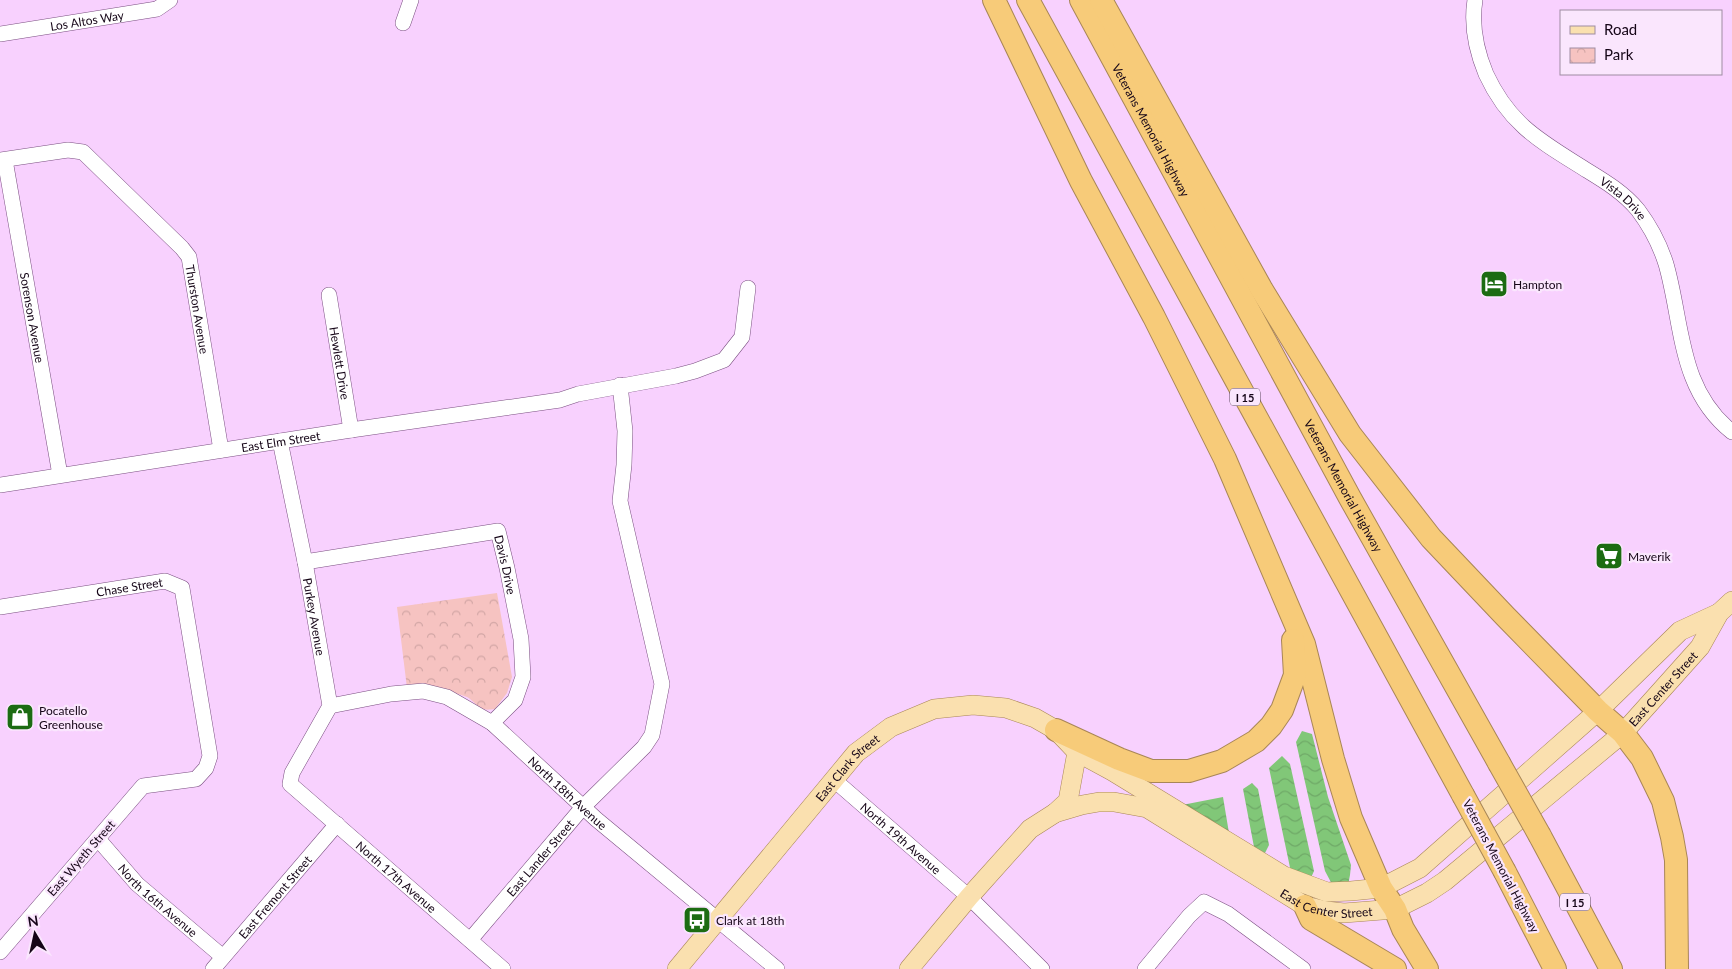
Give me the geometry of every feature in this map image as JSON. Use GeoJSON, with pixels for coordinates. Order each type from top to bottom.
{"type":"FeatureCollection","features":[{"type":"Feature","properties":{"kind":"highway"},"geometry":{"type":"LineString","coordinates":[[994,0],[1081,181],[1154,317],[1225,459],[1304,644],[1332,760],[1351,818],[1381,888],[1395,910],[1403,929],[1426,969]]}},
{"type":"Feature","properties":{"kind":"highway","name":"Veterans Memorial Highway"},"geometry":{"type":"LineString","coordinates":[[1028,0],[1505,872],[1555,969]]}},
{"type":"Feature","properties":{"kind":"highway","name":"Veterans Memorial Highway"},"geometry":{"type":"LineString","coordinates":[[1081,0],[1350,498],[1540,836],[1611,969]]}},
{"type":"Feature","properties":{"kind":"highway"},"geometry":{"type":"LineString","coordinates":[[1100,0],[1262,290],[1350,434],[1431,538],[1505,616],[1623,733],[1642,758],[1663,801],[1676,860],[1677,969]]}},
{"type":"Feature","properties":{"kind":"highway"},"geometry":{"type":"LineString","coordinates":[[1056,730],[1119,759],[1151,770],[1189,771],[1222,761],[1240,752],[1256,742],[1271,726],[1282,710],[1295,676],[1293,644],[1287,607]]}},
{"type":"Feature","properties":{"kind":"highway"},"geometry":{"type":"LineString","coordinates":[[1305,906],[1311,919],[1395,969]]}},
{"type":"Feature","properties":{"kind":"main road","name":"East Center Street"},"geometry":{"type":"LineString","coordinates":[[1077,752],[1112,771],[1284,876],[1327,892],[1381,888],[1420,868],[1598,710],[1680,631],[1726,607]]}},
{"type":"Feature","properties":{"kind":"main road","name":"East Center Street"},"geometry":{"type":"LineString","coordinates":[[909,969],[969,897],[1030,829],[1055,813],[1099,802],[1114,802],[1147,808],[1305,906],[1344,913],[1395,910],[1427,894],[1445,881],[1623,733],[1700,647],[1726,607]]}},
{"type":"Feature","properties":{"kind":"main road","name":"East Clark Street"},"geometry":{"type":"LineString","coordinates":[[677,969],[833,779],[856,753],[890,727],[934,709],[973,705],[1006,708],[1035,718],[1056,730],[1077,752]]}},
{"type":"Feature","properties":{"kind":"main road"},"geometry":{"type":"LineString","coordinates":[[1055,813],[1068,801],[1077,752]]}},
{"type":"Feature","properties":{"kind":"street","name":"Los Altos Way"},"geometry":{"type":"LineString","coordinates":[[0,34],[157,9],[170,0]]}},
{"type":"Feature","properties":{"kind":"street"},"geometry":{"type":"LineString","coordinates":[[403,23],[411,0]]}},
{"type":"Feature","properties":{"kind":"street","name":"Vista Drive"},"geometry":{"type":"LineString","coordinates":[[1475,0],[1474,21],[1477,48],[1489,80],[1507,110],[1542,143],[1610,185],[1629,200],[1654,234],[1666,263],[1689,370],[1709,407],[1732,432]]}},
{"type":"Feature","properties":{"kind":"street","name":"Thurston Avenue"},"geometry":{"type":"LineString","coordinates":[[2,160],[68,150],[83,152],[182,248],[188,257],[221,450]]}},
{"type":"Feature","properties":{"kind":"street","name":"Sorenson Avenue"},"geometry":{"type":"LineString","coordinates":[[2,160],[60,475]]}},
{"type":"Feature","properties":{"kind":"street","name":"East Elm Street"},"geometry":{"type":"LineString","coordinates":[[0,485],[351,430],[560,400],[578,394],[685,373],[724,360],[742,337],[748,288]]}},
{"type":"Feature","properties":{"kind":"street","name":"Hewlett Drive"},"geometry":{"type":"LineString","coordinates":[[330,295],[351,430]]}},
{"type":"Feature","properties":{"kind":"street","name":"East Lander Street"},"geometry":{"type":"LineString","coordinates":[[470,940],[583,807],[644,747],[652,735],[662,684],[620,501],[625,431],[620,386]]}},
{"type":"Feature","properties":{"kind":"street","name":"Purkey Avenue"},"geometry":{"type":"LineString","coordinates":[[280,441],[305,562],[330,706]]}},
{"type":"Feature","properties":{"kind":"street","name":"Davis Drive"},"geometry":{"type":"LineString","coordinates":[[305,562],[498,531],[521,639],[523,676],[515,700],[492,722]]}},
{"type":"Feature","properties":{"kind":"street","name":"Chase Street"},"geometry":{"type":"LineString","coordinates":[[0,607],[165,580],[182,588],[210,756],[206,768],[196,779],[143,786]]}},
{"type":"Feature","properties":{"kind":"street","name":"North 18th Avenue"},"geometry":{"type":"LineString","coordinates":[[330,706],[391,694],[423,691],[447,697],[492,722],[583,807],[776,969]]}},
{"type":"Feature","properties":{"kind":"street","name":"North 17th Avenue"},"geometry":{"type":"LineString","coordinates":[[330,706],[292,773],[290,784],[503,969]]}},
{"type":"Feature","properties":{"kind":"street","name":"North 19th Avenue"},"geometry":{"type":"LineString","coordinates":[[833,779],[969,897],[1042,969]]}},
{"type":"Feature","properties":{"kind":"street","name":"East Wyeth Street"},"geometry":{"type":"LineString","coordinates":[[0,952],[143,786]]}},
{"type":"Feature","properties":{"kind":"street","name":"East Fremont Street"},"geometry":{"type":"LineString","coordinates":[[213,969],[337,824]]}},
{"type":"Feature","properties":{"kind":"street","name":"North 16th Avenue"},"geometry":{"type":"LineString","coordinates":[[98,839],[137,884],[223,957]]}},
{"type":"Feature","properties":{"kind":"street"},"geometry":{"type":"LineString","coordinates":[[1145,969],[1189,916],[1204,902],[1228,914],[1303,969]]}},
{"type":"Feature","properties":{"kind":"green space"},"geometry":{"type":"Polygon","coordinates":[[[497,593],[512,677],[507,693],[495,709],[489,710],[478,707],[467,697],[452,693],[407,688],[397,607],[497,593]]]}},
{"type":"Feature","properties":{"kind":"water"},"geometry":{"type":"Polygon","coordinates":[[[1302,731],[1312,734],[1328,797],[1351,865],[1348,885],[1334,888],[1325,871],[1296,742],[1302,731]]]}},
{"type":"Feature","properties":{"kind":"water"},"geometry":{"type":"Polygon","coordinates":[[[1282,756],[1290,764],[1314,871],[1310,880],[1292,877],[1269,768],[1282,756]]]}},
{"type":"Feature","properties":{"kind":"water"},"geometry":{"type":"Polygon","coordinates":[[[1252,783],[1258,789],[1269,845],[1265,853],[1254,847],[1243,789],[1252,783]]]}},
{"type":"Feature","properties":{"kind":"water"},"geometry":{"type":"Polygon","coordinates":[[[1223,797],[1229,833],[1182,805],[1223,797]]]}},
{"type":"Feature","properties":{"kind":"place","name":"Hampton"},"geometry":{"type":"Point","coordinates":[1494,284]}},
{"type":"Feature","properties":{"kind":"place","name":"Maverik"},"geometry":{"type":"Point","coordinates":[1609,556]}},
{"type":"Feature","properties":{"kind":"place","name":"Pocatello Greenhouse"},"geometry":{"type":"Point","coordinates":[20,717]}},
{"type":"Feature","properties":{"kind":"place","name":"Clark at 18th"},"geometry":{"type":"Point","coordinates":[697,920]}}]}
